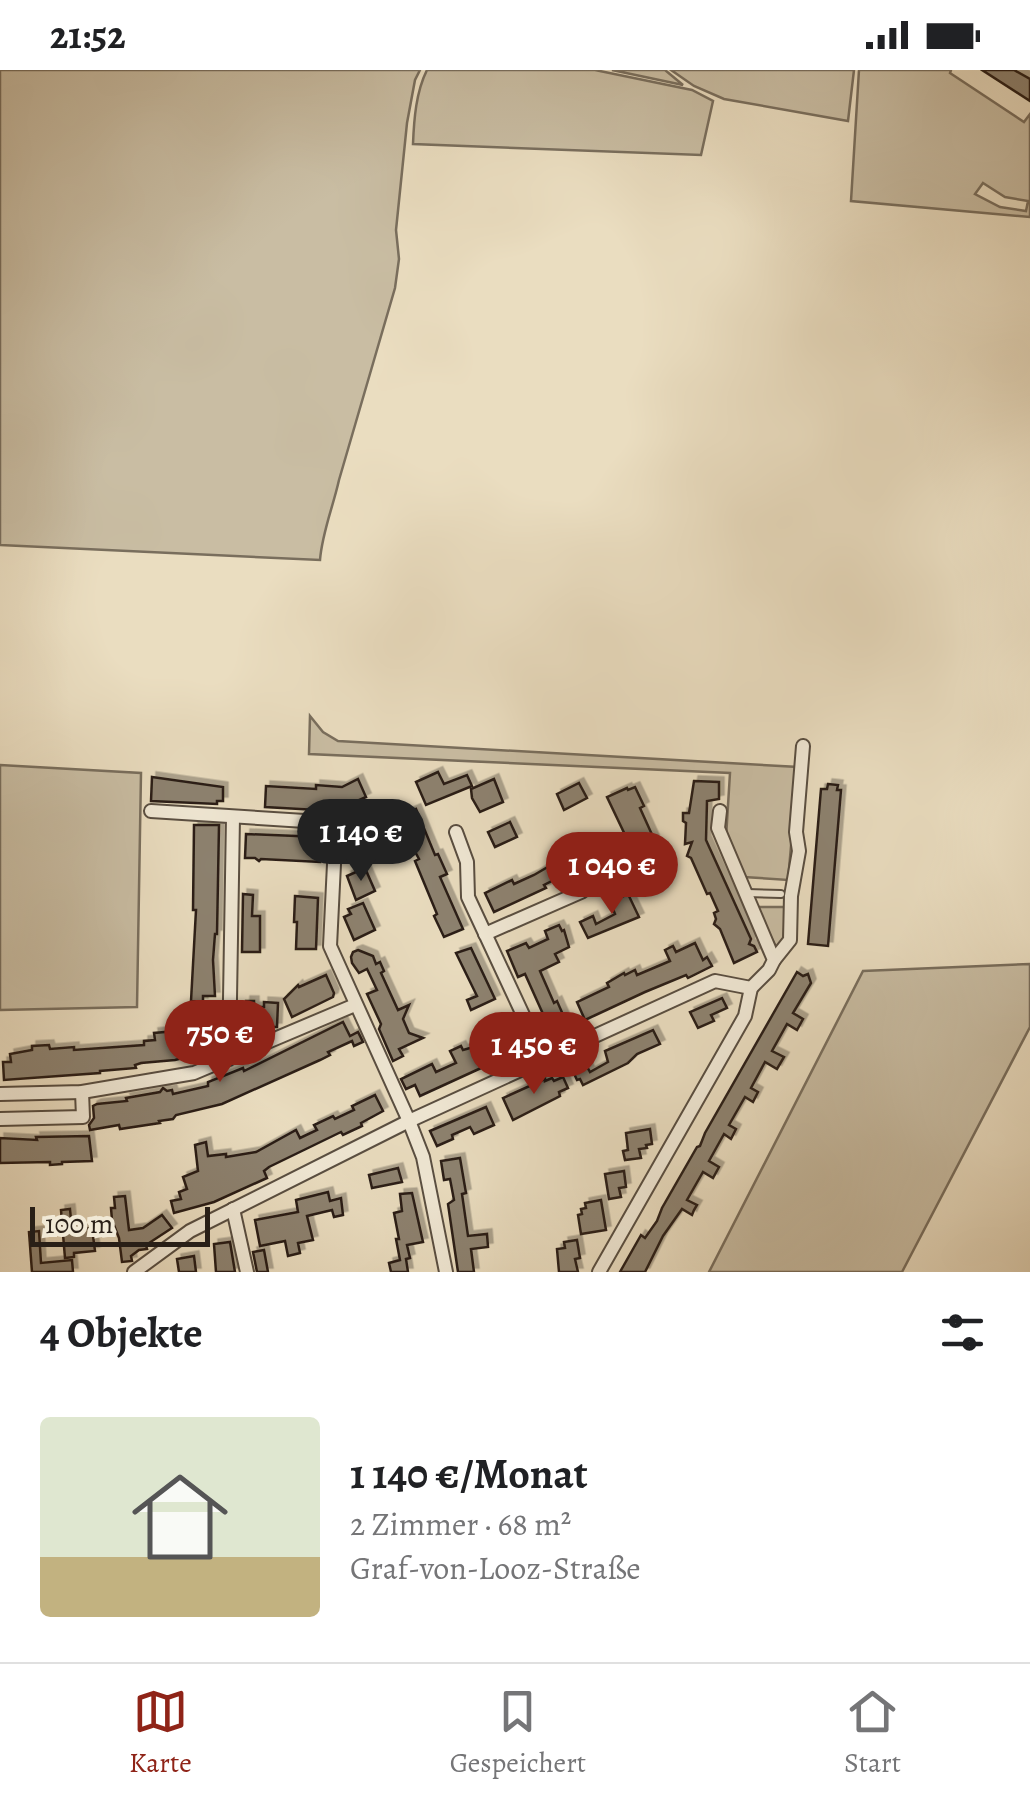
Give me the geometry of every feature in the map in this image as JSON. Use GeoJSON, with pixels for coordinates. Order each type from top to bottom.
{"type":"FeatureCollection","features":[{"type":"Feature","properties":{"kind":"street"},"geometry":{"type":"LineString","coordinates":[[599,1272],[745,1016],[751,988],[770,970],[790,940],[804,746]]}},
{"type":"Feature","properties":{"kind":"street"},"geometry":{"type":"LineString","coordinates":[[151,811],[336,823],[330,946],[422,1157],[446,1272]]}},
{"type":"Feature","properties":{"kind":"street"},"geometry":{"type":"LineString","coordinates":[[720,811],[718,828],[774,960]]}},
{"type":"Feature","properties":{"kind":"street"},"geometry":{"type":"LineString","coordinates":[[229,1059],[233,816]]}},
{"type":"Feature","properties":{"kind":"street"},"geometry":{"type":"LineString","coordinates":[[456,832],[468,862],[468,896],[544,1060]]}},
{"type":"Feature","properties":{"kind":"street"},"geometry":{"type":"LineString","coordinates":[[486,934],[595,883],[603,860],[598,845]]}},
{"type":"Feature","properties":{"kind":"street"},"geometry":{"type":"LineString","coordinates":[[134,1272],[190,1230],[409,1121],[715,981],[751,988]]}},
{"type":"Feature","properties":{"kind":"street"},"geometry":{"type":"LineString","coordinates":[[0,1094],[82,1092],[174,1077],[229,1059],[355,1004]]}},
{"type":"Feature","properties":{"kind":"street"},"geometry":{"type":"LineString","coordinates":[[0,1119],[82,1117],[82,1092]]}},
{"type":"Feature","properties":{"kind":"street"},"geometry":{"type":"LineString","coordinates":[[234,1210],[247,1272]]}},
{"type":"Feature","properties":{"kind":"lane"},"geometry":{"type":"LineString","coordinates":[[744,892],[781,894]]}},
{"type":"Feature","properties":{"kind":"shaded area"},"geometry":{"type":"Polygon","coordinates":[[[0,70],[420,70],[407,123],[396,230],[399,259],[395,288],[325,530],[320,560],[0,545],[0,70]]]}},
{"type":"Feature","properties":{"kind":"shaded area"},"geometry":{"type":"Polygon","coordinates":[[[427,70],[595,70],[692,90],[713,101],[701,155],[413,144],[418,96],[427,70]]]}},
{"type":"Feature","properties":{"kind":"shaded area"},"geometry":{"type":"Polygon","coordinates":[[[612,70],[665,70],[683,85],[612,70]]]}},
{"type":"Feature","properties":{"kind":"shaded area"},"geometry":{"type":"Polygon","coordinates":[[[671,70],[854,70],[848,121],[724,99],[671,70]]]}},
{"type":"Feature","properties":{"kind":"shaded area"},"geometry":{"type":"Polygon","coordinates":[[[859,70],[951,70],[950,73],[1024,122],[1030,114],[1030,217],[851,201],[859,70]],[[983,183],[975,194],[1000,207],[1026,211],[1028,201],[1005,197],[983,183]]]}},
{"type":"Feature","properties":{"kind":"shaded area"},"geometry":{"type":"Polygon","coordinates":[[[310,716],[323,732],[338,741],[798,767],[788,880],[744,877],[726,838],[730,773],[309,754],[310,716]]]}},
{"type":"Feature","properties":{"kind":"shaded area"},"geometry":{"type":"Polygon","coordinates":[[[0,765],[141,773],[137,1007],[0,1010],[0,765]]]}},
{"type":"Feature","properties":{"kind":"shaded area"},"geometry":{"type":"Polygon","coordinates":[[[756,907],[786,907],[783,942],[776,947],[756,907]]]}},
{"type":"Feature","properties":{"kind":"shaded area"},"geometry":{"type":"Polygon","coordinates":[[[1030,964],[1030,1027],[902,1272],[709,1272],[863,971],[1030,964]]]}},
{"type":"Feature","properties":{"kind":"building"},"geometry":{"type":"Polygon","coordinates":[[[982,70],[1014,70],[1030,79],[1030,101],[982,70]]]}},
{"type":"Feature","properties":{"kind":"building"},"geometry":{"type":"Polygon","coordinates":[[[438,772],[444,784],[467,775],[472,786],[426,805],[416,782],[438,772]]]}},
{"type":"Feature","properties":{"kind":"building"},"geometry":{"type":"Polygon","coordinates":[[[152,777],[223,787],[223,801],[151,801],[152,777]]]}},
{"type":"Feature","properties":{"kind":"building"},"geometry":{"type":"Polygon","coordinates":[[[358,779],[366,797],[346,806],[317,805],[317,810],[265,807],[266,786],[316,789],[316,785],[342,787],[358,779]]]}},
{"type":"Feature","properties":{"kind":"building"},"geometry":{"type":"Polygon","coordinates":[[[494,779],[503,802],[480,812],[471,789],[494,779]]]}},
{"type":"Feature","properties":{"kind":"building"},"geometry":{"type":"Polygon","coordinates":[[[694,781],[719,782],[719,799],[707,801],[706,840],[751,939],[749,944],[757,952],[734,963],[720,929],[714,924],[714,913],[718,911],[687,856],[692,842],[685,844],[683,813],[689,813],[694,781]]]}},
{"type":"Feature","properties":{"kind":"building"},"geometry":{"type":"Polygon","coordinates":[[[579,783],[587,798],[564,810],[557,794],[579,783]]]}},
{"type":"Feature","properties":{"kind":"building"},"geometry":{"type":"Polygon","coordinates":[[[828,784],[838,785],[837,790],[841,790],[828,946],[808,944],[821,789],[827,789],[828,784]]]}},
{"type":"Feature","properties":{"kind":"building"},"geometry":{"type":"Polygon","coordinates":[[[635,787],[654,839],[649,841],[662,871],[632,885],[625,869],[638,862],[607,797],[635,787]]]}},
{"type":"Feature","properties":{"kind":"building"},"geometry":{"type":"Polygon","coordinates":[[[416,809],[447,874],[440,877],[463,929],[444,937],[415,861],[419,859],[401,826],[400,816],[416,809]]]}},
{"type":"Feature","properties":{"kind":"building"},"geometry":{"type":"Polygon","coordinates":[[[510,822],[517,837],[495,847],[488,832],[510,822]]]}},
{"type":"Feature","properties":{"kind":"building"},"geometry":{"type":"Polygon","coordinates":[[[194,825],[219,825],[215,996],[203,996],[203,1002],[191,1001],[196,910],[194,825]]]}},
{"type":"Feature","properties":{"kind":"building"},"geometry":{"type":"Polygon","coordinates":[[[366,828],[376,851],[371,854],[373,858],[359,865],[346,838],[366,828]]]}},
{"type":"Feature","properties":{"kind":"building"},"geometry":{"type":"Polygon","coordinates":[[[246,834],[320,837],[320,862],[245,858],[246,834]]]}},
{"type":"Feature","properties":{"kind":"building"},"geometry":{"type":"Polygon","coordinates":[[[561,857],[564,863],[573,858],[580,873],[560,882],[558,878],[544,885],[546,888],[494,912],[485,893],[534,875],[561,857]]]}},
{"type":"Feature","properties":{"kind":"building"},"geometry":{"type":"Polygon","coordinates":[[[365,868],[375,891],[356,900],[347,876],[365,868]]]}},
{"type":"Feature","properties":{"kind":"building"},"geometry":{"type":"Polygon","coordinates":[[[243,894],[253,895],[252,916],[260,916],[260,952],[242,952],[243,894]]]}},
{"type":"Feature","properties":{"kind":"building"},"geometry":{"type":"Polygon","coordinates":[[[628,894],[639,917],[588,938],[580,922],[593,916],[596,924],[615,914],[610,902],[628,894]]]}},
{"type":"Feature","properties":{"kind":"building"},"geometry":{"type":"Polygon","coordinates":[[[295,896],[318,898],[316,949],[296,949],[295,896]]]}},
{"type":"Feature","properties":{"kind":"building"},"geometry":{"type":"Polygon","coordinates":[[[363,903],[375,930],[354,940],[344,917],[351,914],[348,909],[363,903]]]}},
{"type":"Feature","properties":{"kind":"building"},"geometry":{"type":"Polygon","coordinates":[[[559,925],[569,947],[555,954],[559,962],[540,971],[568,1026],[552,1034],[525,974],[518,977],[507,951],[526,943],[529,948],[548,939],[545,931],[559,925]]]}},
{"type":"Feature","properties":{"kind":"building"},"geometry":{"type":"Polygon","coordinates":[[[695,943],[703,960],[707,957],[712,966],[585,1020],[577,1002],[609,987],[607,983],[624,973],[635,970],[637,975],[670,961],[665,950],[673,946],[676,952],[695,943]]]}},
{"type":"Feature","properties":{"kind":"building"},"geometry":{"type":"Polygon","coordinates":[[[471,948],[495,999],[471,1010],[467,1000],[477,996],[456,953],[471,948]]]}},
{"type":"Feature","properties":{"kind":"building"},"geometry":{"type":"Polygon","coordinates":[[[353,952],[373,956],[376,964],[380,962],[398,1010],[409,1005],[403,1019],[409,1033],[423,1038],[399,1049],[403,1056],[393,1061],[367,994],[377,990],[367,969],[359,973],[352,963],[353,952]]]}},
{"type":"Feature","properties":{"kind":"building"},"geometry":{"type":"Polygon","coordinates":[[[797,972],[808,974],[811,983],[793,1013],[803,1019],[797,1030],[787,1024],[772,1051],[784,1057],[777,1069],[765,1062],[751,1088],[758,1092],[753,1102],[745,1097],[729,1125],[736,1129],[731,1139],[724,1134],[709,1161],[719,1167],[713,1178],[703,1172],[687,1200],[697,1205],[692,1215],[682,1209],[645,1272],[620,1272],[641,1235],[645,1238],[657,1221],[797,972]]]}},
{"type":"Feature","properties":{"kind":"building"},"geometry":{"type":"Polygon","coordinates":[[[326,975],[333,997],[292,1017],[284,999],[298,985],[326,975]]]}},
{"type":"Feature","properties":{"kind":"building"},"geometry":{"type":"Polygon","coordinates":[[[722,998],[727,1008],[711,1015],[714,1021],[698,1028],[690,1012],[722,998]]]}},
{"type":"Feature","properties":{"kind":"building"},"geometry":{"type":"Polygon","coordinates":[[[246,1001],[254,1001],[254,1007],[264,1007],[264,1002],[278,1003],[277,1027],[254,1027],[253,1036],[244,1036],[246,1001]]]}},
{"type":"Feature","properties":{"kind":"building"},"geometry":{"type":"Polygon","coordinates":[[[343,1022],[350,1036],[358,1032],[363,1042],[354,1046],[352,1041],[320,1060],[222,1104],[160,1123],[90,1130],[93,1106],[97,1104],[127,1101],[126,1098],[160,1092],[163,1088],[173,1094],[208,1086],[208,1082],[243,1068],[244,1071],[343,1022]]]}},
{"type":"Feature","properties":{"kind":"building"},"geometry":{"type":"Polygon","coordinates":[[[208,1028],[214,1050],[175,1060],[100,1073],[4,1080],[3,1062],[11,1062],[10,1054],[32,1050],[32,1046],[74,1050],[144,1045],[144,1041],[155,1040],[154,1033],[176,1031],[177,1037],[208,1028]]]}},
{"type":"Feature","properties":{"kind":"building"},"geometry":{"type":"Polygon","coordinates":[[[653,1030],[660,1044],[583,1085],[577,1080],[571,1067],[584,1061],[590,1072],[608,1062],[605,1051],[653,1030]]]}},
{"type":"Feature","properties":{"kind":"building"},"geometry":{"type":"Polygon","coordinates":[[[509,1037],[516,1052],[420,1096],[415,1085],[406,1089],[401,1079],[432,1064],[436,1072],[456,1063],[450,1051],[461,1046],[463,1050],[509,1037]]]}},
{"type":"Feature","properties":{"kind":"building"},"geometry":{"type":"Polygon","coordinates":[[[563,1077],[568,1088],[559,1092],[560,1096],[513,1120],[503,1098],[545,1079],[563,1077]]]}},
{"type":"Feature","properties":{"kind":"building"},"geometry":{"type":"Polygon","coordinates":[[[375,1095],[383,1111],[361,1123],[362,1126],[269,1167],[264,1171],[267,1178],[214,1202],[174,1213],[171,1201],[181,1199],[179,1192],[187,1189],[183,1177],[198,1171],[195,1145],[206,1142],[208,1156],[256,1152],[296,1130],[300,1138],[317,1130],[314,1125],[354,1110],[352,1106],[375,1095]]]}},
{"type":"Feature","properties":{"kind":"building"},"geometry":{"type":"Polygon","coordinates":[[[486,1107],[494,1125],[474,1134],[470,1127],[437,1146],[430,1131],[486,1107]]]}},
{"type":"Feature","properties":{"kind":"building"},"geometry":{"type":"Polygon","coordinates":[[[650,1129],[652,1144],[639,1149],[641,1158],[625,1160],[626,1133],[650,1129]]]}},
{"type":"Feature","properties":{"kind":"building"},"geometry":{"type":"Polygon","coordinates":[[[89,1136],[92,1161],[50,1165],[0,1163],[0,1138],[89,1136]]]}},
{"type":"Feature","properties":{"kind":"building"},"geometry":{"type":"Polygon","coordinates":[[[460,1158],[468,1236],[487,1234],[488,1247],[471,1249],[474,1272],[458,1272],[448,1204],[454,1200],[450,1179],[444,1180],[441,1161],[460,1158]]]}},
{"type":"Feature","properties":{"kind":"building"},"geometry":{"type":"Polygon","coordinates":[[[398,1168],[402,1182],[372,1188],[369,1175],[398,1168]]]}},
{"type":"Feature","properties":{"kind":"building"},"geometry":{"type":"Polygon","coordinates":[[[624,1171],[626,1187],[619,1188],[621,1197],[609,1199],[605,1174],[624,1171]]]}},
{"type":"Feature","properties":{"kind":"building"},"geometry":{"type":"Polygon","coordinates":[[[328,1192],[330,1201],[341,1198],[343,1215],[334,1217],[332,1210],[307,1216],[313,1240],[298,1243],[300,1253],[288,1256],[285,1241],[260,1246],[255,1220],[298,1212],[296,1200],[328,1192]]]}},
{"type":"Feature","properties":{"kind":"building"},"geometry":{"type":"Polygon","coordinates":[[[412,1193],[423,1242],[407,1245],[408,1272],[391,1272],[389,1263],[400,1260],[394,1213],[402,1211],[400,1194],[412,1193]]]}},
{"type":"Feature","properties":{"kind":"building"},"geometry":{"type":"Polygon","coordinates":[[[125,1196],[129,1230],[143,1228],[162,1215],[172,1228],[146,1245],[147,1249],[131,1256],[132,1261],[122,1262],[111,1208],[115,1208],[114,1197],[125,1196]]]}},
{"type":"Feature","properties":{"kind":"building"},"geometry":{"type":"Polygon","coordinates":[[[601,1200],[606,1230],[581,1234],[581,1209],[586,1208],[585,1203],[601,1200]]]}},
{"type":"Feature","properties":{"kind":"building"},"geometry":{"type":"Polygon","coordinates":[[[70,1209],[72,1230],[92,1228],[95,1251],[65,1258],[61,1210],[70,1209]]]}},
{"type":"Feature","properties":{"kind":"building"},"geometry":{"type":"Polygon","coordinates":[[[39,1231],[41,1263],[72,1260],[73,1272],[32,1272],[29,1232],[39,1231]]]}},
{"type":"Feature","properties":{"kind":"building"},"geometry":{"type":"Polygon","coordinates":[[[577,1240],[578,1272],[559,1272],[557,1249],[565,1248],[564,1242],[577,1240]]]}},
{"type":"Feature","properties":{"kind":"building"},"geometry":{"type":"Polygon","coordinates":[[[230,1242],[235,1272],[216,1272],[214,1244],[230,1242]]]}},
{"type":"Feature","properties":{"kind":"building"},"geometry":{"type":"Polygon","coordinates":[[[264,1250],[268,1272],[257,1272],[253,1252],[264,1250]]]}},
{"type":"Feature","properties":{"kind":"building"},"geometry":{"type":"Polygon","coordinates":[[[194,1256],[196,1272],[179,1272],[177,1259],[194,1256]]]}}]}
